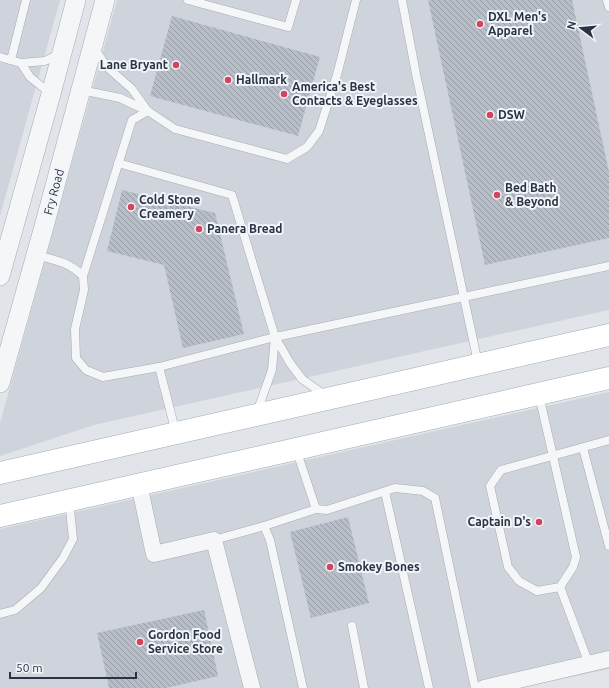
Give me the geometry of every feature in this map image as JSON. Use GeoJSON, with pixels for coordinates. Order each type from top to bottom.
{"type":"FeatureCollection","features":[{"type":"Feature","properties":{"kind":"main road"},"geometry":{"type":"LineString","coordinates":[[0,473],[609,335]]}},
{"type":"Feature","properties":{"kind":"main road"},"geometry":{"type":"LineString","coordinates":[[0,516],[609,378]]}},
{"type":"Feature","properties":{"kind":"street"},"geometry":{"type":"LineString","coordinates":[[0,276],[76,0]]}},
{"type":"Feature","properties":{"kind":"street","name":"Fry Road"},"geometry":{"type":"LineString","coordinates":[[0,383],[105,0]]}},
{"type":"Feature","properties":{"kind":"street"},"geometry":{"type":"LineString","coordinates":[[139,484],[154,554],[214,540],[252,688]]}},
{"type":"Feature","properties":{"kind":"street"},"geometry":{"type":"LineString","coordinates":[[484,688],[609,659]]}},
{"type":"Feature","properties":{"kind":"lane"},"geometry":{"type":"LineString","coordinates":[[11,60],[26,0]]}},
{"type":"Feature","properties":{"kind":"lane"},"geometry":{"type":"LineString","coordinates":[[188,0],[288,27],[296,0]]}},
{"type":"Feature","properties":{"kind":"lane"},"geometry":{"type":"LineString","coordinates":[[81,90],[120,98],[148,111],[175,129],[287,159],[307,147],[320,131],[337,75],[356,0]]}},
{"type":"Feature","properties":{"kind":"lane"},"geometry":{"type":"LineString","coordinates":[[402,0],[412,58],[478,365]]}},
{"type":"Feature","properties":{"kind":"lane"},"geometry":{"type":"LineString","coordinates":[[607,0],[609,7]]}},
{"type":"Feature","properties":{"kind":"lane"},"geometry":{"type":"LineString","coordinates":[[92,45],[107,67],[132,89],[148,111]]}},
{"type":"Feature","properties":{"kind":"lane"},"geometry":{"type":"LineString","coordinates":[[0,57],[21,63],[45,61],[62,53]]}},
{"type":"Feature","properties":{"kind":"lane"},"geometry":{"type":"LineString","coordinates":[[21,63],[30,77],[51,94]]}},
{"type":"Feature","properties":{"kind":"lane"},"geometry":{"type":"LineString","coordinates":[[148,111],[132,120],[83,276],[84,290],[75,329],[76,358],[86,370],[103,377],[158,367],[275,337],[609,266]]}},
{"type":"Feature","properties":{"kind":"lane"},"geometry":{"type":"LineString","coordinates":[[118,163],[232,195],[275,337],[290,363],[302,379],[330,399]]}},
{"type":"Feature","properties":{"kind":"lane"},"geometry":{"type":"LineString","coordinates":[[36,255],[66,263],[76,268],[83,276]]}},
{"type":"Feature","properties":{"kind":"lane"},"geometry":{"type":"LineString","coordinates":[[255,416],[272,370],[275,337]]}},
{"type":"Feature","properties":{"kind":"lane"},"geometry":{"type":"LineString","coordinates":[[158,367],[177,433]]}},
{"type":"Feature","properties":{"kind":"lane"},"geometry":{"type":"LineString","coordinates":[[538,394],[552,456],[576,557],[573,567],[560,587],[537,591],[519,581],[508,567],[490,486],[501,470],[552,456],[583,448],[609,440]]}},
{"type":"Feature","properties":{"kind":"lane"},"geometry":{"type":"LineString","coordinates":[[583,448],[609,546]]}},
{"type":"Feature","properties":{"kind":"lane"},"geometry":{"type":"LineString","coordinates":[[296,449],[316,509]]}},
{"type":"Feature","properties":{"kind":"lane"},"geometry":{"type":"LineString","coordinates":[[214,540],[316,509],[327,510],[395,488],[423,491],[434,498],[475,688]]}},
{"type":"Feature","properties":{"kind":"lane"},"geometry":{"type":"LineString","coordinates":[[384,492],[429,688]]}},
{"type":"Feature","properties":{"kind":"lane"},"geometry":{"type":"LineString","coordinates":[[0,614],[15,610],[41,588],[63,558],[73,539],[69,500]]}},
{"type":"Feature","properties":{"kind":"lane"},"geometry":{"type":"LineString","coordinates":[[264,526],[270,540],[303,688]]}},
{"type":"Feature","properties":{"kind":"lane"},"geometry":{"type":"LineString","coordinates":[[560,587],[589,664]]}},
{"type":"Feature","properties":{"kind":"lane"},"geometry":{"type":"LineString","coordinates":[[352,626],[364,688]]}},
{"type":"Feature","properties":{"kind":"shaded area"},"geometry":{"type":"Polygon","coordinates":[[[0,0],[60,0],[0,216],[0,0]]]}},
{"type":"Feature","properties":{"kind":"shaded area"},"geometry":{"type":"Polygon","coordinates":[[[117,0],[609,0],[609,310],[94,425],[0,456],[0,423],[117,0]]]}},
{"type":"Feature","properties":{"kind":"shaded area"},"geometry":{"type":"Polygon","coordinates":[[[609,392],[609,669],[519,688],[0,688],[0,529],[609,392]]]}},
{"type":"Feature","properties":{"kind":"building"},"geometry":{"type":"Polygon","coordinates":[[[428,0],[572,0],[609,172],[609,238],[485,265],[428,0]]]}},
{"type":"Feature","properties":{"kind":"building"},"geometry":{"type":"Polygon","coordinates":[[[172,16],[320,57],[298,136],[150,96],[172,16]]]}},
{"type":"Feature","properties":{"kind":"building"},"geometry":{"type":"Polygon","coordinates":[[[122,190],[215,213],[244,334],[183,348],[164,265],[107,251],[122,190]]]}},
{"type":"Feature","properties":{"kind":"building","name":"Smokey Bones"},"geometry":{"type":"Polygon","coordinates":[[[348,517],[369,603],[311,618],[290,532],[348,517]]]}},
{"type":"Feature","properties":{"kind":"building"},"geometry":{"type":"Polygon","coordinates":[[[204,610],[218,676],[166,688],[109,688],[97,633],[204,610]]]}},
{"type":"Feature","properties":{"kind":"place","name":"DXL Men's Apparel"},"geometry":{"type":"Point","coordinates":[480,24]}},
{"type":"Feature","properties":{"kind":"place","name":"Lane Bryant"},"geometry":{"type":"Point","coordinates":[176,65]}},
{"type":"Feature","properties":{"kind":"place","name":"Hallmark"},"geometry":{"type":"Point","coordinates":[228,80]}},
{"type":"Feature","properties":{"kind":"place","name":"America's Best Contacts & Eyeglasses"},"geometry":{"type":"Point","coordinates":[284,94]}},
{"type":"Feature","properties":{"kind":"place","name":"DSW"},"geometry":{"type":"Point","coordinates":[490,115]}},
{"type":"Feature","properties":{"kind":"place","name":"Bed Bath & Beyond"},"geometry":{"type":"Point","coordinates":[497,195]}},
{"type":"Feature","properties":{"kind":"place","name":"Cold Stone Creamery"},"geometry":{"type":"Point","coordinates":[131,207]}},
{"type":"Feature","properties":{"kind":"place","name":"Panera Bread"},"geometry":{"type":"Point","coordinates":[199,229]}},
{"type":"Feature","properties":{"kind":"place","name":"Captain D's"},"geometry":{"type":"Point","coordinates":[539,522]}},
{"type":"Feature","properties":{"kind":"place","name":"Smokey Bones"},"geometry":{"type":"Point","coordinates":[330,567]}},
{"type":"Feature","properties":{"kind":"place","name":"Gordon Food Service Store"},"geometry":{"type":"Point","coordinates":[140,642]}}]}
